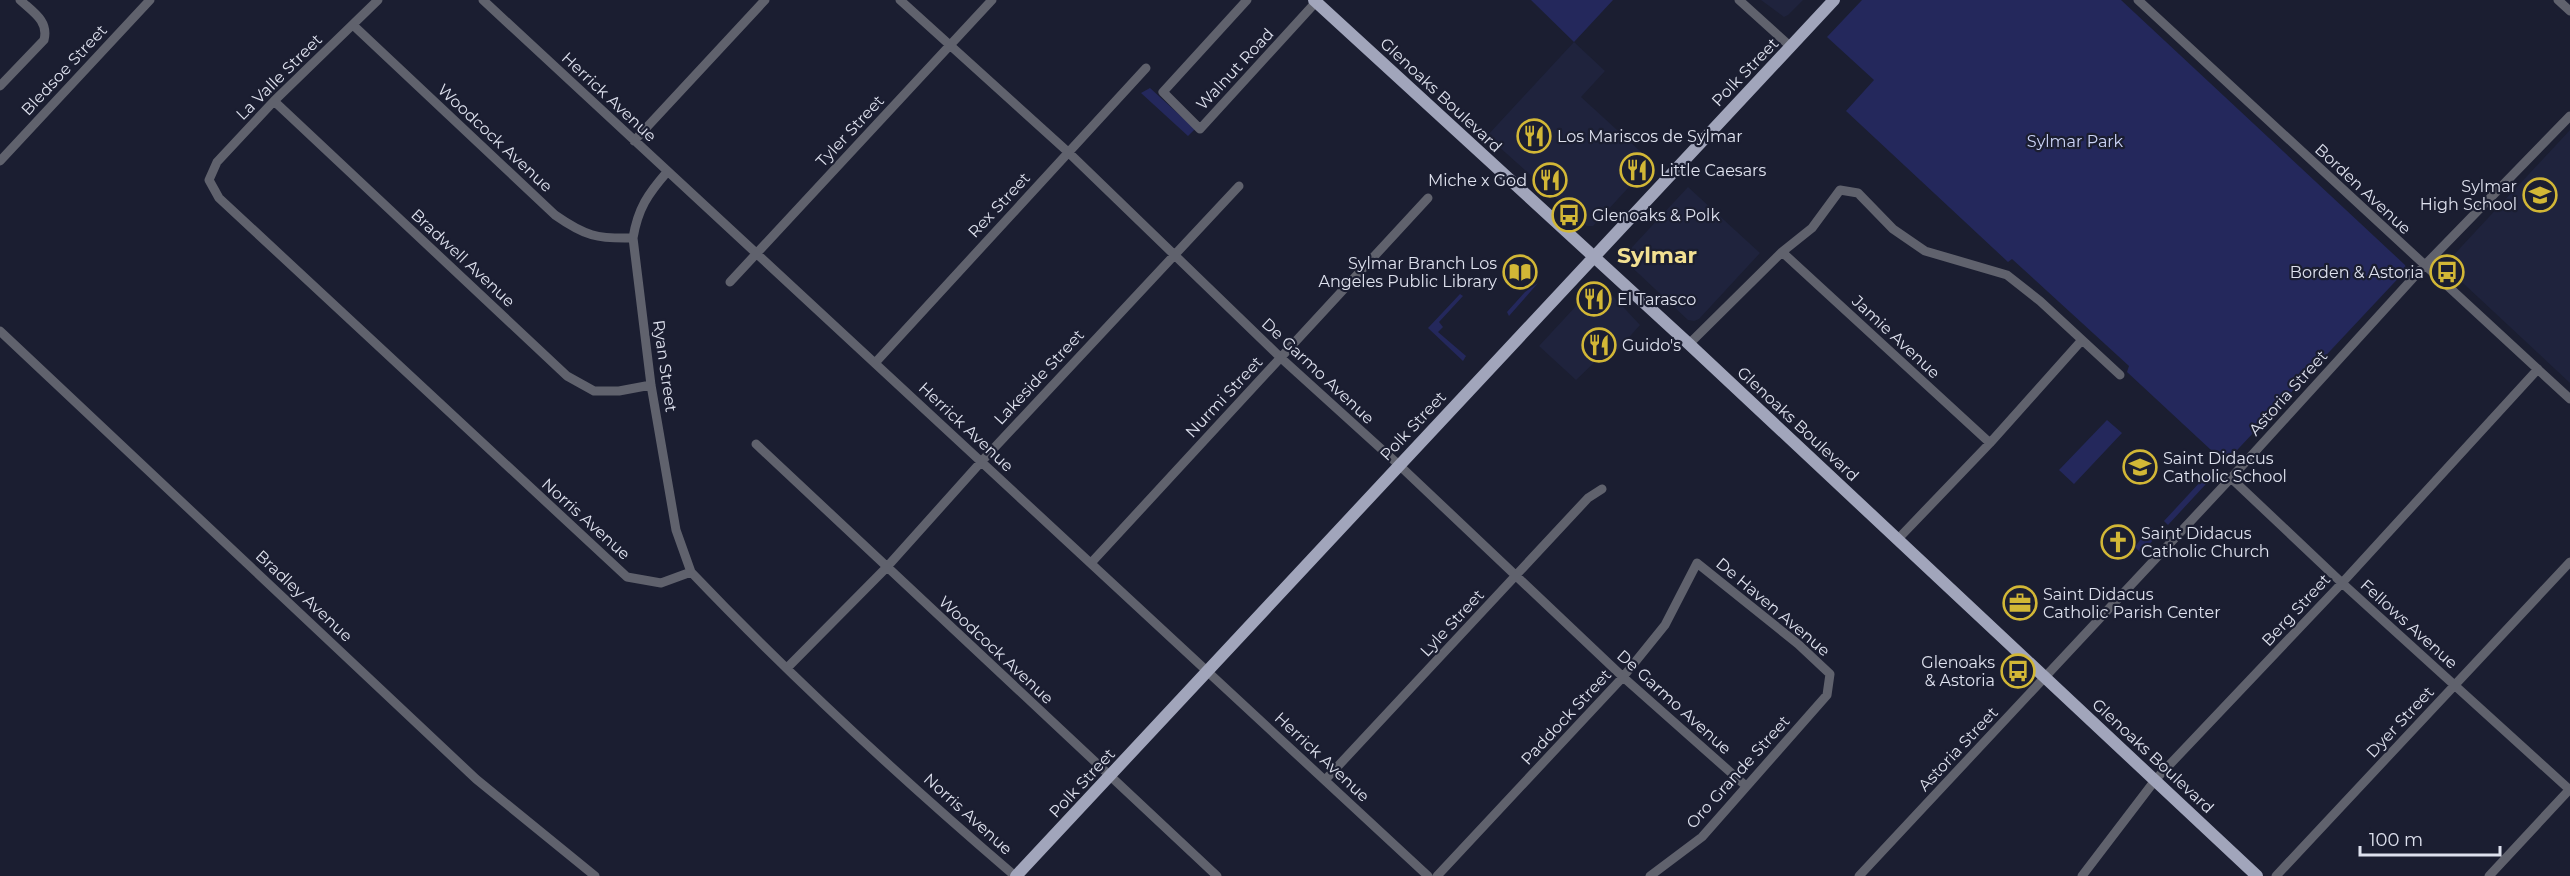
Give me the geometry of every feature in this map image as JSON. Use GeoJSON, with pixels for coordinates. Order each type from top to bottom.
{"type":"FeatureCollection","features":[{"type":"Feature","properties":{"kind":"main road","name":"Polk Street"},"geometry":{"type":"LineString","coordinates":[[1016,876],[1834,0]]}},
{"type":"Feature","properties":{"kind":"main road","name":"Glenoaks Boulevard"},"geometry":{"type":"LineString","coordinates":[[1315,1],[1689,345],[2044,678],[2156,779],[2257,876]]}},
{"type":"Feature","properties":{"kind":"street"},"geometry":{"type":"LineString","coordinates":[[0,86],[44,40],[46,31],[44,22],[20,0]]}},
{"type":"Feature","properties":{"kind":"street","name":"Bledsoe Street"},"geometry":{"type":"LineString","coordinates":[[0,161],[150,0]]}},
{"type":"Feature","properties":{"kind":"street","name":"La Valle Street"},"geometry":{"type":"LineString","coordinates":[[209,180],[217,162],[274,101],[378,0]]}},
{"type":"Feature","properties":{"kind":"street","name":"Herrick Avenue"},"geometry":{"type":"LineString","coordinates":[[483,0],[1428,876]]}},
{"type":"Feature","properties":{"kind":"street"},"geometry":{"type":"LineString","coordinates":[[634,141],[765,0]]}},
{"type":"Feature","properties":{"kind":"street","name":"De Garmo Avenue"},"geometry":{"type":"LineString","coordinates":[[900,0],[1068,152],[1173,256],[1623,677],[1746,786]]}},
{"type":"Feature","properties":{"kind":"street","name":"Tyler Street"},"geometry":{"type":"LineString","coordinates":[[730,282],[992,0]]}},
{"type":"Feature","properties":{"kind":"street","name":"Walnut Road"},"geometry":{"type":"LineString","coordinates":[[1247,0],[1162,92],[1200,129],[1315,1]]}},
{"type":"Feature","properties":{"kind":"street"},"geometry":{"type":"LineString","coordinates":[[1739,0],[1791,47]]}},
{"type":"Feature","properties":{"kind":"street","name":"Borden Avenue"},"geometry":{"type":"LineString","coordinates":[[2138,0],[2570,399]]}},
{"type":"Feature","properties":{"kind":"street"},"geometry":{"type":"LineString","coordinates":[[2558,0],[2570,11]]}},
{"type":"Feature","properties":{"kind":"street","name":"Woodcock Avenue"},"geometry":{"type":"LineString","coordinates":[[353,24],[555,215],[578,231],[604,238],[633,238]]}},
{"type":"Feature","properties":{"kind":"street","name":"Rex Street"},"geometry":{"type":"LineString","coordinates":[[875,363],[1146,68]]}},
{"type":"Feature","properties":{"kind":"street","name":"Bradwell Avenue"},"geometry":{"type":"LineString","coordinates":[[274,101],[567,376],[594,391],[619,391],[651,385]]}},
{"type":"Feature","properties":{"kind":"street","name":"Astoria Street"},"geometry":{"type":"LineString","coordinates":[[1859,876],[2231,478],[2424,266],[2570,116]]}},
{"type":"Feature","properties":{"kind":"street","name":"Ryan Street"},"geometry":{"type":"LineString","coordinates":[[668,172],[649,194],[637,215],[633,238],[651,385],[676,530],[691,572]]}},
{"type":"Feature","properties":{"kind":"street","name":"Norris Avenue"},"geometry":{"type":"LineString","coordinates":[[209,180],[219,198],[627,577],[661,583],[691,572],[788,669],[962,831],[1016,876]]}},
{"type":"Feature","properties":{"kind":"street","name":"Lakeside Street"},"geometry":{"type":"LineString","coordinates":[[788,669],[886,568],[981,462],[1239,186]]}},
{"type":"Feature","properties":{"kind":"street"},"geometry":{"type":"LineString","coordinates":[[1689,345],[1782,252],[1812,228],[1840,190],[1858,193],[1893,229],[1924,251],[2007,275],[2120,375]]}},
{"type":"Feature","properties":{"kind":"street","name":"Nurmi Street"},"geometry":{"type":"LineString","coordinates":[[1091,563],[1428,198]]}},
{"type":"Feature","properties":{"kind":"street","name":"Jamie Avenue"},"geometry":{"type":"LineString","coordinates":[[1782,252],[1990,443]]}},
{"type":"Feature","properties":{"kind":"street","name":"Bradley Avenue"},"geometry":{"type":"LineString","coordinates":[[0,331],[476,779],[595,876]]}},
{"type":"Feature","properties":{"kind":"street"},"geometry":{"type":"LineString","coordinates":[[1897,540],[1990,443],[2082,339]]}},
{"type":"Feature","properties":{"kind":"street","name":"Berg Street"},"geometry":{"type":"LineString","coordinates":[[2082,876],[2156,779],[2342,583],[2538,369]]}},
{"type":"Feature","properties":{"kind":"street","name":"Woodcock Avenue"},"geometry":{"type":"LineString","coordinates":[[756,444],[1217,876]]}},
{"type":"Feature","properties":{"kind":"street","name":"Fellows Avenue"},"geometry":{"type":"LineString","coordinates":[[2231,478],[2454,686],[2570,789]]}},
{"type":"Feature","properties":{"kind":"street","name":"Lyle Street"},"geometry":{"type":"LineString","coordinates":[[1325,780],[1588,498],[1602,489]]}},
{"type":"Feature","properties":{"kind":"street","name":"Dyer Street"},"geometry":{"type":"LineString","coordinates":[[2276,876],[2570,562]]}},
{"type":"Feature","properties":{"kind":"street","name":"De Haven Avenue"},"geometry":{"type":"LineString","coordinates":[[1696,563],[1798,644],[1830,674]]}},
{"type":"Feature","properties":{"kind":"street","name":"Paddock Street"},"geometry":{"type":"LineString","coordinates":[[1437,876],[1623,677],[1665,626],[1696,563]]}},
{"type":"Feature","properties":{"kind":"street","name":"Oro Grande Street"},"geometry":{"type":"LineString","coordinates":[[1650,876],[1702,837],[1827,695],[1830,674]]}},
{"type":"Feature","properties":{"kind":"street"},"geometry":{"type":"LineString","coordinates":[[2489,876],[2570,789]]}},
{"type":"Feature","properties":{"kind":"shaded area"},"geometry":{"type":"Polygon","coordinates":[[[1761,0],[1803,0],[1784,17],[1761,0]]]}},
{"type":"Feature","properties":{"kind":"shaded area"},"geometry":{"type":"Polygon","coordinates":[[[1574,42],[1605,71],[1581,97],[1652,162],[1593,226],[1587,226],[1487,136],[1574,42]]]}},
{"type":"Feature","properties":{"kind":"shaded area","name":"Sylmar High School"},"geometry":{"type":"Polygon","coordinates":[[[2570,130],[2570,383],[2449,270],[2447,265],[2449,260],[2570,130]]]}},
{"type":"Feature","properties":{"kind":"shaded area"},"geometry":{"type":"Polygon","coordinates":[[[1688,187],[1760,253],[1699,319],[1694,321],[1688,320],[1622,258],[1688,187]]]}},
{"type":"Feature","properties":{"kind":"shaded area"},"geometry":{"type":"Polygon","coordinates":[[[1589,292],[1596,292],[1604,299],[1608,294],[1613,296],[1640,325],[1607,362],[1601,356],[1576,380],[1539,346],[1589,292]]]}},
{"type":"Feature","properties":{"kind":"green space"},"geometry":{"type":"Polygon","coordinates":[[[1531,0],[1613,0],[1574,42],[1531,0]]]}},
{"type":"Feature","properties":{"kind":"green space","name":"Sylmar Park"},"geometry":{"type":"Polygon","coordinates":[[[1862,0],[2121,0],[2405,265],[2406,270],[2225,463],[2127,372],[2129,366],[2012,259],[2008,262],[1846,111],[1874,80],[1827,37],[1862,0]]]}},
{"type":"Feature","properties":{"kind":"green space"},"geometry":{"type":"Polygon","coordinates":[[[1150,88],[1195,129],[1188,136],[1141,93],[1150,88]]]}},
{"type":"Feature","properties":{"kind":"green space"},"geometry":{"type":"Polygon","coordinates":[[[1538,283],[1509,316],[1507,312],[1525,292],[1538,283]]]}},
{"type":"Feature","properties":{"kind":"green space"},"geometry":{"type":"Polygon","coordinates":[[[1460,294],[1463,296],[1439,322],[1443,327],[1438,332],[1466,356],[1463,361],[1428,328],[1460,294]]]}},
{"type":"Feature","properties":{"kind":"green space"},"geometry":{"type":"Polygon","coordinates":[[[2107,420],[2122,433],[2074,484],[2059,470],[2107,420]]]}},
{"type":"Feature","properties":{"kind":"green space"},"geometry":{"type":"Polygon","coordinates":[[[2214,467],[2218,471],[2168,525],[2164,521],[2214,467]]]}},
{"type":"Feature","properties":{"kind":"green space"},"geometry":{"type":"Polygon","coordinates":[[[2150,526],[2159,534],[2141,553],[2135,547],[2150,526]]]}},
{"type":"Feature","properties":{"kind":"place","name":"Los Mariscos de Sylmar"},"geometry":{"type":"Point","coordinates":[1534,136]}},
{"type":"Feature","properties":{"kind":"place","name":"Little Caesars"},"geometry":{"type":"Point","coordinates":[1637,170]}},
{"type":"Feature","properties":{"kind":"place","name":"Miche x God"},"geometry":{"type":"Point","coordinates":[1550,180]}},
{"type":"Feature","properties":{"kind":"place","name":"Sylmar High School"},"geometry":{"type":"Point","coordinates":[2540,195]}},
{"type":"Feature","properties":{"kind":"place","name":"Glenoaks & Polk"},"geometry":{"type":"Point","coordinates":[1569,215]}},
{"type":"Feature","properties":{"kind":"place","name":"Sylmar Branch Los Angeles Public Library"},"geometry":{"type":"Point","coordinates":[1520,272]}},
{"type":"Feature","properties":{"kind":"place","name":"Borden & Astoria"},"geometry":{"type":"Point","coordinates":[2447,272]}},
{"type":"Feature","properties":{"kind":"place","name":"El Tarasco"},"geometry":{"type":"Point","coordinates":[1594,299]}},
{"type":"Feature","properties":{"kind":"place","name":"Guido's"},"geometry":{"type":"Point","coordinates":[1599,345]}},
{"type":"Feature","properties":{"kind":"place","name":"Saint Didacus Catholic School"},"geometry":{"type":"Point","coordinates":[2140,467]}},
{"type":"Feature","properties":{"kind":"place","name":"Saint Didacus Catholic Church"},"geometry":{"type":"Point","coordinates":[2118,542]}},
{"type":"Feature","properties":{"kind":"place","name":"Saint Didacus Catholic Parish Center"},"geometry":{"type":"Point","coordinates":[2020,603]}},
{"type":"Feature","properties":{"kind":"place","name":"Glenoaks & Astoria"},"geometry":{"type":"Point","coordinates":[2018,671]}},
{"type":"Feature","properties":{"kind":"district","name":"Sylmar"},"geometry":{"type":"Point","coordinates":[1657,255]}}]}
